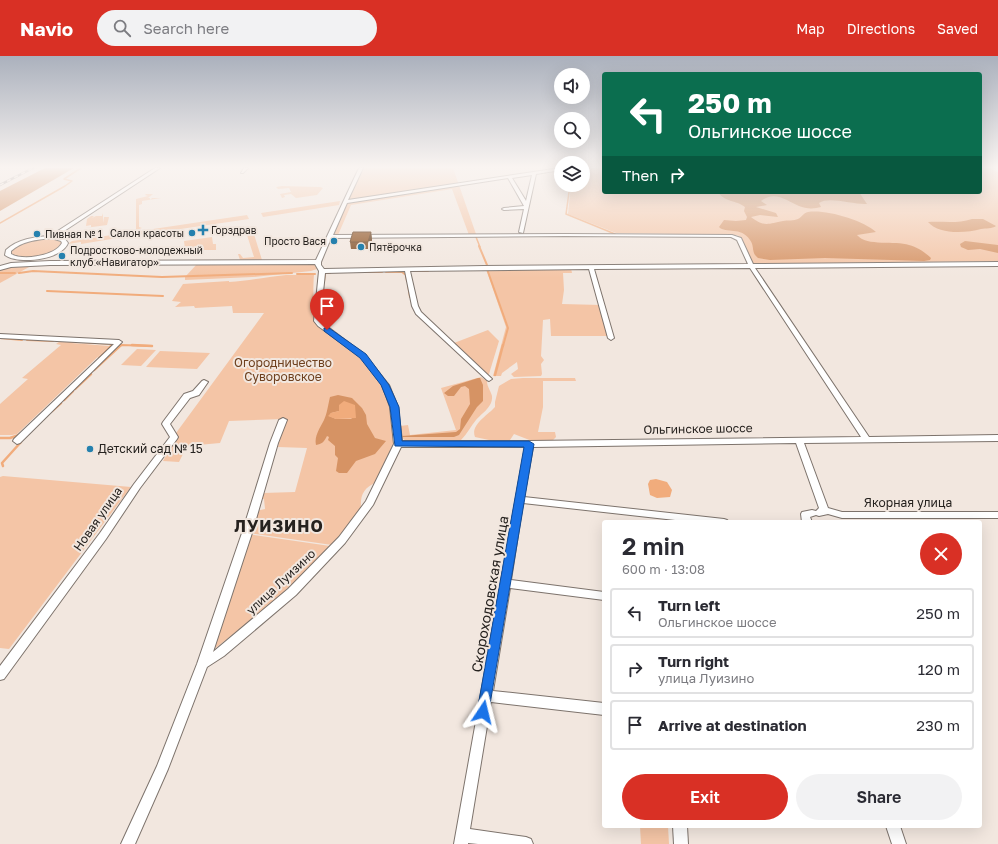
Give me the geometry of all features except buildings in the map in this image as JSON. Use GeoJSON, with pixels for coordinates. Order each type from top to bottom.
{"type":"FeatureCollection","features":[{"type":"Feature","properties":{"kind":"street"},"geometry":{"type":"LineString","coordinates":[[50,237],[63,240],[65,243],[64,246],[48,255],[21,259],[9,257],[8,255],[8,251],[22,242],[50,237],[100,205]]}},
{"type":"Feature","properties":{"kind":"street"},"geometry":{"type":"LineString","coordinates":[[345,205],[318,262],[318,265],[322,271],[317,321],[320,326],[363,356],[385,385],[394,407],[398,444]]}},
{"type":"Feature","properties":{"kind":"street"},"geometry":{"type":"LineString","coordinates":[[504,209],[527,207],[521,232]]}},
{"type":"Feature","properties":{"kind":"street"},"geometry":{"type":"LineString","coordinates":[[330,237],[557,235],[732,236],[739,239],[752,267],[867,440]]}},
{"type":"Feature","properties":{"kind":"street"},"geometry":{"type":"LineString","coordinates":[[11,265],[21,259]]}},
{"type":"Feature","properties":{"kind":"street"},"geometry":{"type":"LineString","coordinates":[[0,268],[11,265],[61,263],[318,262]]}},
{"type":"Feature","properties":{"kind":"street"},"geometry":{"type":"LineString","coordinates":[[322,271],[592,267],[998,264]]}},
{"type":"Feature","properties":{"kind":"street"},"geometry":{"type":"LineString","coordinates":[[592,267],[611,338]]}},
{"type":"Feature","properties":{"kind":"street"},"geometry":{"type":"LineString","coordinates":[[407,270],[418,313],[489,380]]}},
{"type":"Feature","properties":{"kind":"street"},"geometry":{"type":"LineString","coordinates":[[0,336],[119,342],[17,441]]}},
{"type":"Feature","properties":{"kind":"street","name":"Новая улица"},"geometry":{"type":"LineString","coordinates":[[0,675],[103,536],[136,486],[174,437],[166,424],[187,396],[196,393],[204,382]]}},
{"type":"Feature","properties":{"kind":"street"},"geometry":{"type":"LineString","coordinates":[[128,844],[162,769],[203,664],[247,533],[274,443],[283,420]]}},
{"type":"Feature","properties":{"kind":"street","name":"Ольгинское шоссе"},"geometry":{"type":"LineString","coordinates":[[398,444],[996,439]]}},
{"type":"Feature","properties":{"kind":"street"},"geometry":{"type":"LineString","coordinates":[[799,440],[824,510],[805,514],[806,520]]}},
{"type":"Feature","properties":{"kind":"street","name":"улица Луизино"},"geometry":{"type":"LineString","coordinates":[[203,664],[220,653],[286,597],[342,540],[370,503],[398,444]]}},
{"type":"Feature","properties":{"kind":"street","name":"Скороходовская улица"},"geometry":{"type":"LineString","coordinates":[[462,839],[521,500],[529,444]]}},
{"type":"Feature","properties":{"kind":"street"},"geometry":{"type":"LineString","coordinates":[[521,500],[662,519],[683,520]]}},
{"type":"Feature","properties":{"kind":"street","name":"Якорная улица"},"geometry":{"type":"LineString","coordinates":[[815,513],[828,511],[842,515],[998,515]]}},
{"type":"Feature","properties":{"kind":"street"},"geometry":{"type":"LineString","coordinates":[[506,584],[602,596]]}},
{"type":"Feature","properties":{"kind":"street"},"geometry":{"type":"LineString","coordinates":[[486,696],[602,709]]}},
{"type":"Feature","properties":{"kind":"street"},"geometry":{"type":"LineString","coordinates":[[680,828],[681,844]]}},
{"type":"Feature","properties":{"kind":"street"},"geometry":{"type":"LineString","coordinates":[[894,828],[898,844]]}},
{"type":"Feature","properties":{"kind":"street"},"geometry":{"type":"LineString","coordinates":[[462,839],[526,844]]}},
{"type":"Feature","properties":{"kind":"green space"},"geometry":{"type":"Polygon","coordinates":[[[136,205],[140,205],[139,227],[142,228],[136,230],[136,205]]]}},
{"type":"Feature","properties":{"kind":"green space"},"geometry":{"type":"Polygon","coordinates":[[[315,205],[339,205],[263,217],[261,213],[315,205]]]}},
{"type":"Feature","properties":{"kind":"green space"},"geometry":{"type":"Polygon","coordinates":[[[346,205],[352,205],[338,235],[333,234],[346,205]]]}},
{"type":"Feature","properties":{"kind":"green space"},"geometry":{"type":"Polygon","coordinates":[[[458,205],[466,205],[476,234],[469,235],[458,205]]]}},
{"type":"Feature","properties":{"kind":"green space"},"geometry":{"type":"Polygon","coordinates":[[[569,205],[998,205],[998,261],[754,264],[750,262],[742,238],[737,235],[616,233],[568,214],[569,205]]]}},
{"type":"Feature","properties":{"kind":"green space"},"geometry":{"type":"Polygon","coordinates":[[[103,213],[103,223],[104,217],[109,217],[107,225],[85,228],[91,227],[91,225],[86,226],[87,219],[91,216],[94,216],[92,218],[102,216],[103,213]]]}},
{"type":"Feature","properties":{"kind":"green space"},"geometry":{"type":"Polygon","coordinates":[[[247,215],[249,219],[153,233],[153,229],[247,215]]]}},
{"type":"Feature","properties":{"kind":"green space"},"geometry":{"type":"Polygon","coordinates":[[[142,231],[142,234],[81,244],[81,242],[68,244],[72,241],[142,231]]]}},
{"type":"Feature","properties":{"kind":"green space"},"geometry":{"type":"Polygon","coordinates":[[[253,231],[262,260],[240,260],[238,254],[240,254],[243,258],[254,257],[247,235],[247,232],[253,231]]]}},
{"type":"Feature","properties":{"kind":"green space"},"geometry":{"type":"Polygon","coordinates":[[[212,237],[213,244],[216,244],[216,250],[199,250],[199,248],[197,250],[183,250],[185,249],[184,241],[212,237]]]}},
{"type":"Feature","properties":{"kind":"green space"},"geometry":{"type":"Polygon","coordinates":[[[47,238],[60,241],[62,243],[53,252],[46,255],[17,257],[11,255],[11,250],[23,243],[47,238]]]}},
{"type":"Feature","properties":{"kind":"green space"},"geometry":{"type":"Polygon","coordinates":[[[259,263],[278,263],[277,265],[309,263],[309,265],[315,264],[317,269],[311,271],[253,277],[185,280],[185,277],[197,264],[258,265],[259,263]]]}},
{"type":"Feature","properties":{"kind":"green space"},"geometry":{"type":"Polygon","coordinates":[[[31,266],[0,283],[0,269],[31,266]]]}},
{"type":"Feature","properties":{"kind":"green space"},"geometry":{"type":"Polygon","coordinates":[[[571,268],[572,273],[563,273],[564,290],[562,304],[601,305],[608,336],[551,336],[550,319],[543,320],[541,356],[544,360],[541,364],[541,376],[514,377],[511,374],[518,369],[517,362],[502,373],[501,376],[493,376],[506,327],[486,269],[571,268]]]}},
{"type":"Feature","properties":{"kind":"green space","name":"Огородничество Суворовское"},"geometry":{"type":"Polygon","coordinates":[[[286,275],[314,275],[313,293],[316,324],[322,330],[351,350],[370,370],[386,393],[384,394],[394,423],[394,440],[377,482],[368,487],[363,493],[361,510],[338,540],[336,540],[332,545],[249,533],[256,511],[265,509],[264,499],[259,498],[263,493],[295,492],[307,448],[278,447],[284,419],[229,421],[220,443],[187,446],[179,462],[163,461],[176,438],[176,433],[264,313],[233,313],[232,306],[195,308],[194,306],[175,307],[181,302],[172,301],[183,284],[229,282],[286,275]]]}},
{"type":"Feature","properties":{"kind":"green space"},"geometry":{"type":"Polygon","coordinates":[[[488,330],[499,341],[489,374],[487,375],[454,343],[488,330]]]}},
{"type":"Feature","properties":{"kind":"green space"},"geometry":{"type":"Polygon","coordinates":[[[59,342],[109,346],[17,434],[0,435],[0,404],[28,379],[22,378],[61,345],[56,344],[59,342]]]}},
{"type":"Feature","properties":{"kind":"green space"},"geometry":{"type":"Polygon","coordinates":[[[137,349],[156,350],[141,366],[121,365],[137,349]]]}},
{"type":"Feature","properties":{"kind":"green space"},"geometry":{"type":"Polygon","coordinates":[[[160,351],[210,353],[197,369],[146,367],[160,351]]]}},
{"type":"Feature","properties":{"kind":"green space"},"geometry":{"type":"Polygon","coordinates":[[[481,377],[487,381],[492,400],[487,410],[476,420],[461,440],[444,442],[406,441],[401,437],[400,426],[408,425],[410,435],[456,430],[441,388],[481,377]]]}},
{"type":"Feature","properties":{"kind":"green space"},"geometry":{"type":"Polygon","coordinates":[[[575,378],[576,381],[543,381],[543,407],[538,432],[555,432],[556,437],[553,440],[532,441],[514,434],[510,440],[489,440],[475,437],[474,433],[477,424],[495,407],[499,386],[511,379],[575,378]]]}},
{"type":"Feature","properties":{"kind":"green space"},"geometry":{"type":"Polygon","coordinates":[[[3,476],[131,487],[9,649],[0,648],[0,477],[3,476]]]}},
{"type":"Feature","properties":{"kind":"green space"},"geometry":{"type":"Polygon","coordinates":[[[248,534],[330,546],[304,574],[260,613],[213,650],[248,534]]]}},
{"type":"Feature","properties":{"kind":"green space"},"geometry":{"type":"Polygon","coordinates":[[[640,828],[668,828],[669,844],[641,844],[640,828]]]}},
{"type":"Feature","properties":{"kind":"shaded area"},"geometry":{"type":"Polygon","coordinates":[[[0,205],[11,205],[0,211],[0,205]]]}},
{"type":"Feature","properties":{"kind":"shaded area"},"geometry":{"type":"Polygon","coordinates":[[[742,205],[767,205],[756,207],[776,213],[778,217],[760,215],[751,217],[766,224],[796,220],[808,212],[824,212],[844,216],[862,223],[876,232],[857,235],[862,239],[874,242],[909,245],[921,250],[931,258],[930,260],[924,261],[825,258],[770,260],[758,258],[754,253],[751,242],[746,236],[742,233],[719,227],[724,220],[746,220],[747,217],[744,211],[745,207],[742,205]]]}},
{"type":"Feature","properties":{"kind":"shaded area"},"geometry":{"type":"Polygon","coordinates":[[[797,205],[820,205],[821,207],[807,208],[797,205]]]}},
{"type":"Feature","properties":{"kind":"shaded area"},"geometry":{"type":"Polygon","coordinates":[[[983,219],[996,226],[991,228],[953,232],[939,229],[928,222],[955,222],[983,219]]]}},
{"type":"Feature","properties":{"kind":"shaded area"},"geometry":{"type":"Polygon","coordinates":[[[965,241],[998,245],[998,253],[980,249],[968,250],[961,247],[960,244],[965,241]]]}},
{"type":"Feature","properties":{"kind":"shaded area"},"geometry":{"type":"Polygon","coordinates":[[[480,378],[483,385],[483,401],[477,407],[459,435],[454,437],[402,436],[456,432],[460,429],[461,419],[470,404],[469,389],[465,386],[461,387],[454,396],[448,396],[444,393],[453,386],[480,378]]]}},
{"type":"Feature","properties":{"kind":"shaded area"},"geometry":{"type":"Polygon","coordinates":[[[338,395],[352,398],[362,408],[366,415],[367,424],[375,438],[386,441],[375,454],[356,461],[347,473],[339,473],[336,471],[338,458],[335,455],[335,446],[328,440],[329,437],[327,436],[323,442],[316,445],[317,435],[325,418],[330,397],[338,395]],[[339,405],[339,411],[331,413],[329,416],[336,419],[352,419],[339,405]]]}},
{"type":"Feature","properties":{"kind":"shaded area"},"geometry":{"type":"Polygon","coordinates":[[[344,401],[355,405],[356,418],[336,419],[328,416],[331,413],[339,411],[339,405],[344,401]]]}},
{"type":"Feature","properties":{"kind":"shaded area"},"geometry":{"type":"Polygon","coordinates":[[[656,479],[667,482],[672,490],[670,497],[657,498],[650,495],[648,484],[650,480],[656,479]]]}},
{"type":"Feature","properties":{"kind":"waterway"},"geometry":{"type":"LineString","coordinates":[[0,223],[32,205]]}},
{"type":"Feature","properties":{"kind":"waterway"},"geometry":{"type":"LineString","coordinates":[[567,205],[566,214],[615,234]]}},
{"type":"Feature","properties":{"kind":"waterway"},"geometry":{"type":"LineString","coordinates":[[476,237],[480,247]]}},
{"type":"Feature","properties":{"kind":"waterway"},"geometry":{"type":"LineString","coordinates":[[479,246],[487,265]]}},
{"type":"Feature","properties":{"kind":"waterway"},"geometry":{"type":"LineString","coordinates":[[487,269],[508,328],[503,346]]}},
{"type":"Feature","properties":{"kind":"waterway"},"geometry":{"type":"LineString","coordinates":[[19,273],[33,271],[162,277],[292,273]]}},
{"type":"Feature","properties":{"kind":"waterway"},"geometry":{"type":"LineString","coordinates":[[411,271],[428,271]]}},
{"type":"Feature","properties":{"kind":"waterway"},"geometry":{"type":"LineString","coordinates":[[356,272],[382,272]]}},
{"type":"Feature","properties":{"kind":"waterway"},"geometry":{"type":"LineString","coordinates":[[386,272],[402,272],[406,275],[407,281]]}},
{"type":"Feature","properties":{"kind":"waterway"},"geometry":{"type":"LineString","coordinates":[[0,273],[15,273]]}},
{"type":"Feature","properties":{"kind":"waterway"},"geometry":{"type":"LineString","coordinates":[[324,282],[325,273],[330,273]]}},
{"type":"Feature","properties":{"kind":"waterway"},"geometry":{"type":"LineString","coordinates":[[297,274],[315,274]]}},
{"type":"Feature","properties":{"kind":"waterway"},"geometry":{"type":"LineString","coordinates":[[408,284],[410,297]]}},
{"type":"Feature","properties":{"kind":"waterway"},"geometry":{"type":"LineString","coordinates":[[47,291],[163,296]]}},
{"type":"Feature","properties":{"kind":"waterway"},"geometry":{"type":"LineString","coordinates":[[0,338],[22,340]]}},
{"type":"Feature","properties":{"kind":"waterway"},"geometry":{"type":"LineString","coordinates":[[27,340],[53,341]]}},
{"type":"Feature","properties":{"kind":"waterway"},"geometry":{"type":"LineString","coordinates":[[59,341],[113,344],[99,358]]}},
{"type":"Feature","properties":{"kind":"waterway"},"geometry":{"type":"LineString","coordinates":[[94,370],[121,345]]}},
{"type":"Feature","properties":{"kind":"waterway"},"geometry":{"type":"LineString","coordinates":[[121,345],[152,346],[132,345]]}},
{"type":"Feature","properties":{"kind":"waterway"},"geometry":{"type":"LineString","coordinates":[[495,375],[503,345]]}},
{"type":"Feature","properties":{"kind":"waterway"},"geometry":{"type":"LineString","coordinates":[[75,389],[91,374]]}},
{"type":"Feature","properties":{"kind":"waterway"},"geometry":{"type":"LineString","coordinates":[[64,400],[73,391]]}},
{"type":"Feature","properties":{"kind":"waterway"},"geometry":{"type":"LineString","coordinates":[[52,411],[61,403]]}},
{"type":"Feature","properties":{"kind":"waterway"},"geometry":{"type":"LineString","coordinates":[[0,438],[10,438],[19,435]]}},
{"type":"Feature","properties":{"kind":"waterway"},"geometry":{"type":"LineString","coordinates":[[3,466],[2,463],[21,442]]}},
{"type":"Feature","properties":{"kind":"place","name":"Горздрав"},"geometry":{"type":"Point","coordinates":[203,230]}},
{"type":"Feature","properties":{"kind":"place","name":"Салон красоты"},"geometry":{"type":"Point","coordinates":[192,233]}},
{"type":"Feature","properties":{"kind":"place","name":"Пивная № 1"},"geometry":{"type":"Point","coordinates":[37,234]}},
{"type":"Feature","properties":{"kind":"place","name":"Просто Вася"},"geometry":{"type":"Point","coordinates":[334,241]}},
{"type":"Feature","properties":{"kind":"place","name":"Пятёрочка"},"geometry":{"type":"Point","coordinates":[361,247]}},
{"type":"Feature","properties":{"kind":"place","name":"Подростково-молодежный клуб «Навигатор»"},"geometry":{"type":"Point","coordinates":[62,256]}},
{"type":"Feature","properties":{"kind":"place","name":"Детский сад № 15"},"geometry":{"type":"Point","coordinates":[90,449]}},
{"type":"Feature","properties":{"kind":"district","name":"ЛУИЗИНО"},"geometry":{"type":"Point","coordinates":[279,526]}},
{"type":"Feature","properties":{"kind":"route"},"geometry":{"type":"LineString","coordinates":[[327,330],[363,356],[385,385],[394,407],[398,444],[529,444],[521,500],[483,712]]}}]}
